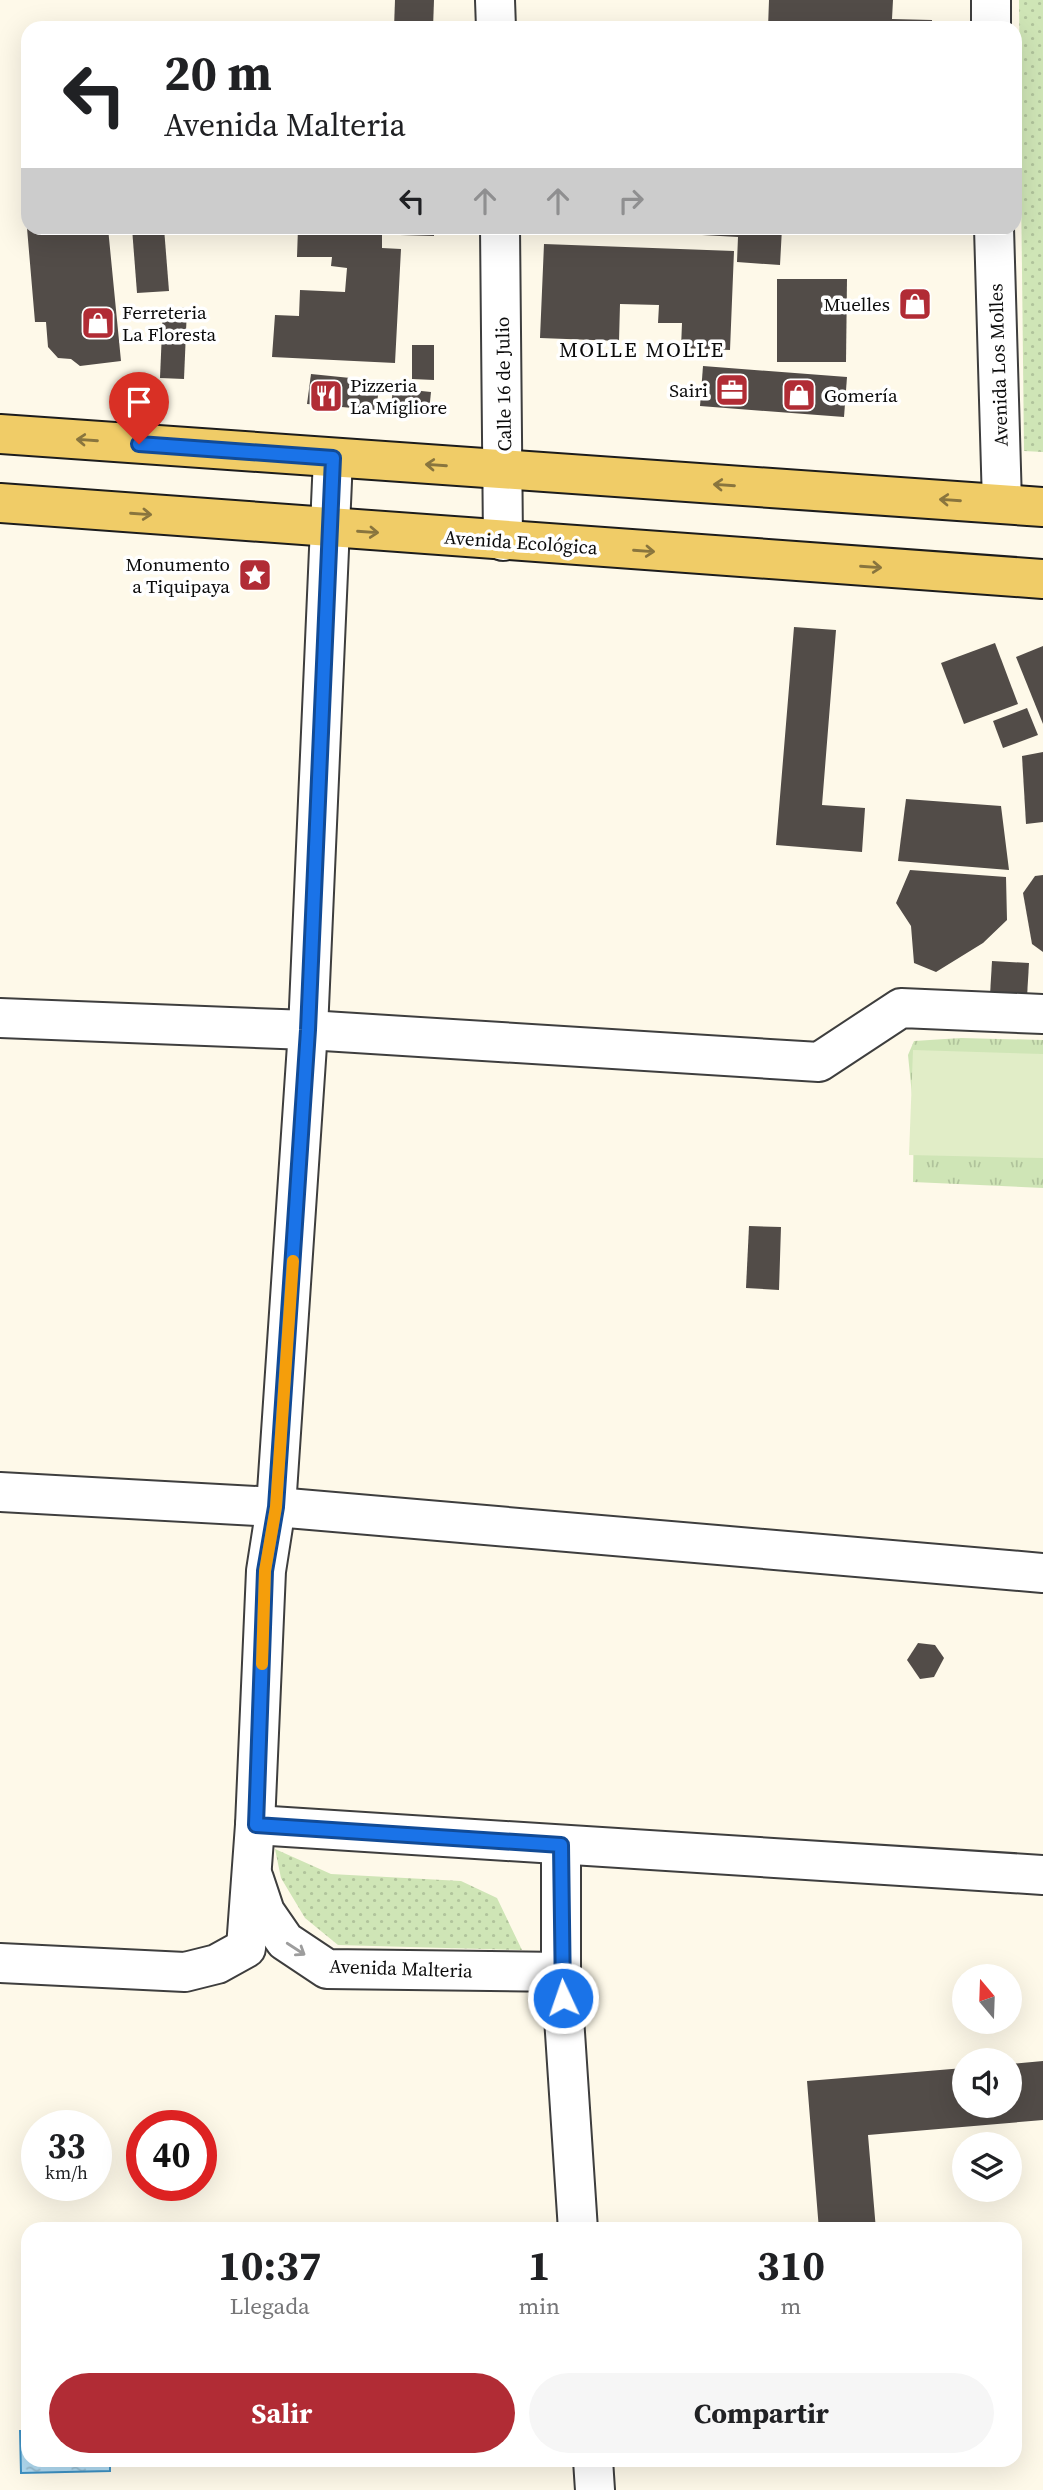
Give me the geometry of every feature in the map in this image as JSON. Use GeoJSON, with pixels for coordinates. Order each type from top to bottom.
{"type":"FeatureCollection","features":[{"type":"Feature","properties":{"kind":"main road"},"geometry":{"type":"LineString","coordinates":[[0,434],[1043,507]]}},
{"type":"Feature","properties":{"kind":"main road","name":"Avenida Ecológica"},"geometry":{"type":"LineString","coordinates":[[0,503],[1043,579]]}},
{"type":"Feature","properties":{"kind":"street"},"geometry":{"type":"LineString","coordinates":[[495,0],[496,21]]}},
{"type":"Feature","properties":{"kind":"street"},"geometry":{"type":"LineString","coordinates":[[991,0],[991,21]]}},
{"type":"Feature","properties":{"kind":"street","name":"Calle 16 de Julio"},"geometry":{"type":"LineString","coordinates":[[500,235],[503,541]]}},
{"type":"Feature","properties":{"kind":"street","name":"Avenida Los Molles"},"geometry":{"type":"LineString","coordinates":[[994,235],[1002,503]]}},
{"type":"Feature","properties":{"kind":"street","name":"Avenida Malteria"},"geometry":{"type":"LineString","coordinates":[[0,1963],[185,1972],[217,1964],[246,1948],[256,1825],[265,1571],[276,1507],[308,1030],[333,458]]}},
{"type":"Feature","properties":{"kind":"street"},"geometry":{"type":"LineString","coordinates":[[0,1018],[308,1030],[819,1062],[901,1008],[1043,1014]]}},
{"type":"Feature","properties":{"kind":"street"},"geometry":{"type":"LineString","coordinates":[[0,1492],[276,1507],[1043,1573]]}},
{"type":"Feature","properties":{"kind":"street"},"geometry":{"type":"LineString","coordinates":[[256,1825],[1043,1875]]}},
{"type":"Feature","properties":{"kind":"street"},"geometry":{"type":"LineString","coordinates":[[561,1845],[561,1972],[577,2222]]}},
{"type":"Feature","properties":{"kind":"street","name":"Avenida Malteria"},"geometry":{"type":"LineString","coordinates":[[252,1871],[265,1912],[285,1941],[327,1969],[561,1972]]}},
{"type":"Feature","properties":{"kind":"street"},"geometry":{"type":"LineString","coordinates":[[593,2467],[595,2490]]}},
{"type":"Feature","properties":{"kind":"green space"},"geometry":{"type":"Polygon","coordinates":[[[1019,0],[1043,0],[1043,452],[1024,451],[1022,21],[1019,21],[1019,0]]]}},
{"type":"Feature","properties":{"kind":"green space"},"geometry":{"type":"Polygon","coordinates":[[[961,1038],[1043,1040],[1043,1188],[913,1182],[914,1115],[908,1055],[914,1041],[961,1038]]]}},
{"type":"Feature","properties":{"kind":"green space"},"geometry":{"type":"Polygon","coordinates":[[[913,1050],[1043,1054],[1043,1158],[909,1155],[913,1050]]]}},
{"type":"Feature","properties":{"kind":"green space"},"geometry":{"type":"Polygon","coordinates":[[[275,1849],[331,1874],[461,1881],[497,1898],[522,1950],[338,1945],[305,1918],[281,1878],[275,1849]]]}},
{"type":"Feature","properties":{"kind":"water"},"geometry":{"type":"Polygon","coordinates":[[[20,2431],[21,2467],[110,2467],[110,2471],[21,2473],[20,2431]]]}},
{"type":"Feature","properties":{"kind":"building"},"geometry":{"type":"Polygon","coordinates":[[[395,0],[434,0],[433,21],[394,21],[395,0]]]}},
{"type":"Feature","properties":{"kind":"building"},"geometry":{"type":"Polygon","coordinates":[[[769,0],[893,0],[892,19],[932,20],[932,21],[768,21],[769,0]]]}},
{"type":"Feature","properties":{"kind":"building"},"geometry":{"type":"Polygon","coordinates":[[[28,235],[109,235],[121,361],[80,366],[71,359],[58,358],[48,347],[46,322],[35,322],[28,235]]]}},
{"type":"Feature","properties":{"kind":"building"},"geometry":{"type":"Polygon","coordinates":[[[133,235],[165,235],[169,291],[137,293],[133,235]]]}},
{"type":"Feature","properties":{"kind":"building"},"geometry":{"type":"Polygon","coordinates":[[[298,235],[382,235],[382,248],[401,249],[395,363],[272,357],[275,315],[299,316],[300,290],[345,292],[347,268],[331,266],[332,257],[297,257],[298,235]]]}},
{"type":"Feature","properties":{"kind":"building"},"geometry":{"type":"Polygon","coordinates":[[[702,235],[782,235],[780,265],[737,262],[738,237],[702,235]]]}},
{"type":"Feature","properties":{"kind":"building"},"geometry":{"type":"Polygon","coordinates":[[[544,244],[734,251],[730,350],[681,348],[682,323],[658,323],[659,305],[620,304],[619,341],[540,338],[544,244]]]}},
{"type":"Feature","properties":{"kind":"building"},"geometry":{"type":"Polygon","coordinates":[[[777,279],[847,279],[846,362],[777,362],[777,279]]]}},
{"type":"Feature","properties":{"kind":"building"},"geometry":{"type":"Polygon","coordinates":[[[163,307],[187,308],[184,379],[160,378],[163,307]]]}},
{"type":"Feature","properties":{"kind":"building"},"geometry":{"type":"Polygon","coordinates":[[[412,345],[434,345],[434,380],[412,379],[412,345]]]}},
{"type":"Feature","properties":{"kind":"building"},"geometry":{"type":"Polygon","coordinates":[[[703,366],[847,377],[844,417],[700,406],[703,366]]]}},
{"type":"Feature","properties":{"kind":"building"},"geometry":{"type":"Polygon","coordinates":[[[311,374],[380,381],[376,410],[307,404],[311,374]]]}},
{"type":"Feature","properties":{"kind":"building"},"geometry":{"type":"Polygon","coordinates":[[[393,388],[431,392],[429,411],[391,407],[393,388]]]}},
{"type":"Feature","properties":{"kind":"building"},"geometry":{"type":"Polygon","coordinates":[[[794,627],[836,630],[822,805],[865,808],[862,852],[776,845],[794,627]]]}},
{"type":"Feature","properties":{"kind":"building"},"geometry":{"type":"Polygon","coordinates":[[[995,643],[1018,704],[964,724],[941,663],[995,643]]]}},
{"type":"Feature","properties":{"kind":"building"},"geometry":{"type":"Polygon","coordinates":[[[1043,646],[1043,724],[1016,657],[1043,646]]]}},
{"type":"Feature","properties":{"kind":"building"},"geometry":{"type":"Polygon","coordinates":[[[1027,708],[1038,735],[1003,748],[993,721],[1027,708]]]}},
{"type":"Feature","properties":{"kind":"building"},"geometry":{"type":"Polygon","coordinates":[[[1043,752],[1043,822],[1026,824],[1022,756],[1043,752]]]}},
{"type":"Feature","properties":{"kind":"building"},"geometry":{"type":"Polygon","coordinates":[[[906,799],[1001,806],[1009,870],[898,861],[906,799]]]}},
{"type":"Feature","properties":{"kind":"building"},"geometry":{"type":"Polygon","coordinates":[[[910,870],[1006,877],[1007,920],[983,943],[936,972],[914,963],[911,926],[896,903],[910,870]]]}},
{"type":"Feature","properties":{"kind":"building"},"geometry":{"type":"Polygon","coordinates":[[[1043,875],[1043,952],[1032,944],[1023,893],[1035,876],[1043,875]]]}},
{"type":"Feature","properties":{"kind":"building"},"geometry":{"type":"Polygon","coordinates":[[[992,961],[1029,963],[1027,997],[990,995],[992,961]]]}},
{"type":"Feature","properties":{"kind":"building"},"geometry":{"type":"Polygon","coordinates":[[[749,1226],[781,1227],[779,1290],[746,1288],[749,1226]]]}},
{"type":"Feature","properties":{"kind":"building"},"geometry":{"type":"Polygon","coordinates":[[[918,1643],[935,1645],[944,1658],[934,1677],[920,1679],[907,1660],[918,1643]]]}},
{"type":"Feature","properties":{"kind":"building"},"geometry":{"type":"Polygon","coordinates":[[[1043,2061],[1043,2120],[868,2135],[875,2222],[818,2222],[807,2081],[952,2069],[952,2118],[1022,2118],[1022,2063],[1043,2061]]]}},
{"type":"Feature","properties":{"kind":"slow traffic"},"geometry":{"type":"LineString","coordinates":[[262,1664],[265,1571],[276,1507],[293,1261]]}},
{"type":"Feature","properties":{"kind":"place","name":"Muelles"},"geometry":{"type":"Point","coordinates":[915,304]}},
{"type":"Feature","properties":{"kind":"place","name":"Ferreteria La Floresta"},"geometry":{"type":"Point","coordinates":[98,323]}},
{"type":"Feature","properties":{"kind":"place","name":"Sairi"},"geometry":{"type":"Point","coordinates":[732,390]}},
{"type":"Feature","properties":{"kind":"place","name":"Gomería"},"geometry":{"type":"Point","coordinates":[799,395]}},
{"type":"Feature","properties":{"kind":"place","name":"Pizzeria La Migliore"},"geometry":{"type":"Point","coordinates":[326,396]}},
{"type":"Feature","properties":{"kind":"place","name":"Monumento a Tiquipaya"},"geometry":{"type":"Point","coordinates":[255,575]}},
{"type":"Feature","properties":{"kind":"district","name":"MOLLE MOLLE"},"geometry":{"type":"Point","coordinates":[642,350]}},
{"type":"Feature","properties":{"kind":"route"},"geometry":{"type":"LineString","coordinates":[[139,444],[333,458],[308,1030],[276,1507],[265,1571],[256,1825],[561,1845],[563,1998]]}}]}
